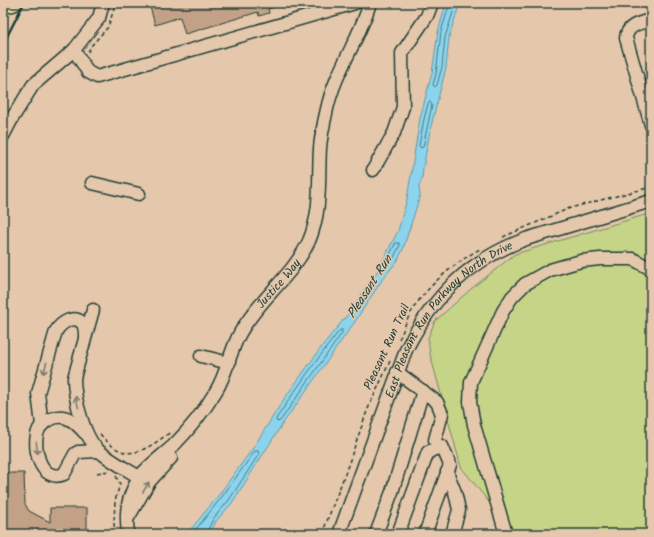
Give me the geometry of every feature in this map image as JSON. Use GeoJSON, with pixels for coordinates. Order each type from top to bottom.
{"type":"FeatureCollection","features":[{"type":"Feature","properties":{"kind":"main road"},"geometry":{"type":"LineString","coordinates":[[3,6],[14,3]]}},
{"type":"Feature","properties":{"kind":"street"},"geometry":{"type":"LineString","coordinates":[[3,136],[33,85],[74,50],[99,18],[103,3]]}},
{"type":"Feature","properties":{"kind":"street"},"geometry":{"type":"LineString","coordinates":[[74,50],[88,72],[97,77],[355,3]]}},
{"type":"Feature","properties":{"kind":"street","name":"Justice Way"},"geometry":{"type":"LineString","coordinates":[[128,534],[126,520],[128,499],[139,477],[174,445],[180,431],[205,410],[220,386],[240,334],[247,322],[254,311],[280,284],[300,257],[309,239],[315,221],[319,201],[320,148],[327,107],[339,71],[367,15],[370,3]]}},
{"type":"Feature","properties":{"kind":"street"},"geometry":{"type":"LineString","coordinates":[[373,170],[394,133],[403,107],[402,52],[427,16],[432,3]]}},
{"type":"Feature","properties":{"kind":"street"},"geometry":{"type":"LineString","coordinates":[[651,20],[634,25],[627,33],[626,38],[646,93],[651,125]]}},
{"type":"Feature","properties":{"kind":"street"},"geometry":{"type":"LineString","coordinates":[[92,183],[139,194]]}},
{"type":"Feature","properties":{"kind":"street","name":"East Pleasant Run Parkway North Drive"},"geometry":{"type":"LineString","coordinates":[[340,534],[406,350],[416,329],[439,297],[477,263],[497,251],[526,239],[651,201]]}},
{"type":"Feature","properties":{"kind":"street"},"geometry":{"type":"LineString","coordinates":[[506,534],[474,425],[470,402],[471,382],[503,311],[512,297],[525,284],[550,270],[582,261],[600,259],[633,260],[651,269]]}},
{"type":"Feature","properties":{"kind":"street"},"geometry":{"type":"LineString","coordinates":[[93,310],[74,378],[74,390],[80,413],[93,434],[98,451]]}},
{"type":"Feature","properties":{"kind":"street"},"geometry":{"type":"LineString","coordinates":[[42,425],[38,393],[56,331],[62,323],[67,321],[80,321],[84,328],[85,340]]}},
{"type":"Feature","properties":{"kind":"street"},"geometry":{"type":"LineString","coordinates":[[201,356],[229,363]]}},
{"type":"Feature","properties":{"kind":"street"},"geometry":{"type":"LineString","coordinates":[[397,372],[438,402],[442,414],[435,440]]}},
{"type":"Feature","properties":{"kind":"street"},"geometry":{"type":"LineString","coordinates":[[376,534],[392,492],[423,392]]}},
{"type":"Feature","properties":{"kind":"street"},"geometry":{"type":"LineString","coordinates":[[80,427],[81,440],[78,452],[75,454],[64,474],[55,477],[46,473],[40,462],[37,447],[37,435],[42,425],[59,416],[70,419],[80,427],[93,434]]}},
{"type":"Feature","properties":{"kind":"street"},"geometry":{"type":"LineString","coordinates":[[126,520],[148,482],[182,446],[180,431]]}},
{"type":"Feature","properties":{"kind":"street"},"geometry":{"type":"LineString","coordinates":[[398,534],[428,452],[442,446],[450,465],[425,534]]}},
{"type":"Feature","properties":{"kind":"street"},"geometry":{"type":"LineString","coordinates":[[78,452],[98,451],[139,477]]}},
{"type":"Feature","properties":{"kind":"street"},"geometry":{"type":"LineString","coordinates":[[447,472],[455,492],[459,510],[452,534]]}},
{"type":"Feature","properties":{"kind":"path"},"geometry":{"type":"LineString","coordinates":[[88,53],[91,46],[108,27],[116,3]]}},
{"type":"Feature","properties":{"kind":"path"},"geometry":{"type":"LineString","coordinates":[[500,238],[570,208],[651,187]]}},
{"type":"Feature","properties":{"kind":"path","name":"Pleasant Run Trail"},"geometry":{"type":"LineString","coordinates":[[399,340],[409,316],[423,296],[443,276],[470,255],[482,248]]}},
{"type":"Feature","properties":{"kind":"path","name":"Pleasant Run Trail"},"geometry":{"type":"LineString","coordinates":[[322,534],[367,411],[391,360]]}},
{"type":"Feature","properties":{"kind":"path"},"geometry":{"type":"LineString","coordinates":[[93,434],[124,452],[134,453],[148,448],[180,431]]}},
{"type":"Feature","properties":{"kind":"path"},"geometry":{"type":"LineString","coordinates":[[97,473],[107,472],[113,469]]}},
{"type":"Feature","properties":{"kind":"path"},"geometry":{"type":"LineString","coordinates":[[113,473],[118,477],[120,484],[115,502],[115,534]]}},
{"type":"Feature","properties":{"kind":"green space"},"geometry":{"type":"Polygon","coordinates":[[[651,213],[651,534],[517,534],[508,526],[461,467],[430,354],[428,338],[435,321],[471,289],[515,254],[651,213]]]}},
{"type":"Feature","properties":{"kind":"water","name":"Pleasant Run"},"geometry":{"type":"Polygon","coordinates":[[[446,3],[460,3],[449,37],[446,68],[431,126],[422,179],[419,186],[420,196],[398,260],[382,280],[354,323],[281,426],[232,503],[216,521],[209,534],[187,534],[218,496],[253,448],[284,399],[326,341],[349,313],[378,270],[398,231],[407,199],[420,118],[432,73],[438,32],[446,3]]]}},
{"type":"Feature","properties":{"kind":"building"},"geometry":{"type":"Polygon","coordinates":[[[149,3],[280,3],[281,5],[268,9],[269,13],[259,16],[258,12],[185,34],[180,17],[155,25],[149,3]]]}},
{"type":"Feature","properties":{"kind":"building"},"geometry":{"type":"Polygon","coordinates":[[[3,473],[24,473],[25,504],[29,511],[50,522],[50,508],[87,508],[87,534],[3,534],[3,473]]]}},
{"type":"Feature","properties":{"kind":"railway"},"geometry":{"type":"LineString","coordinates":[[3,44],[24,3]]}}]}
